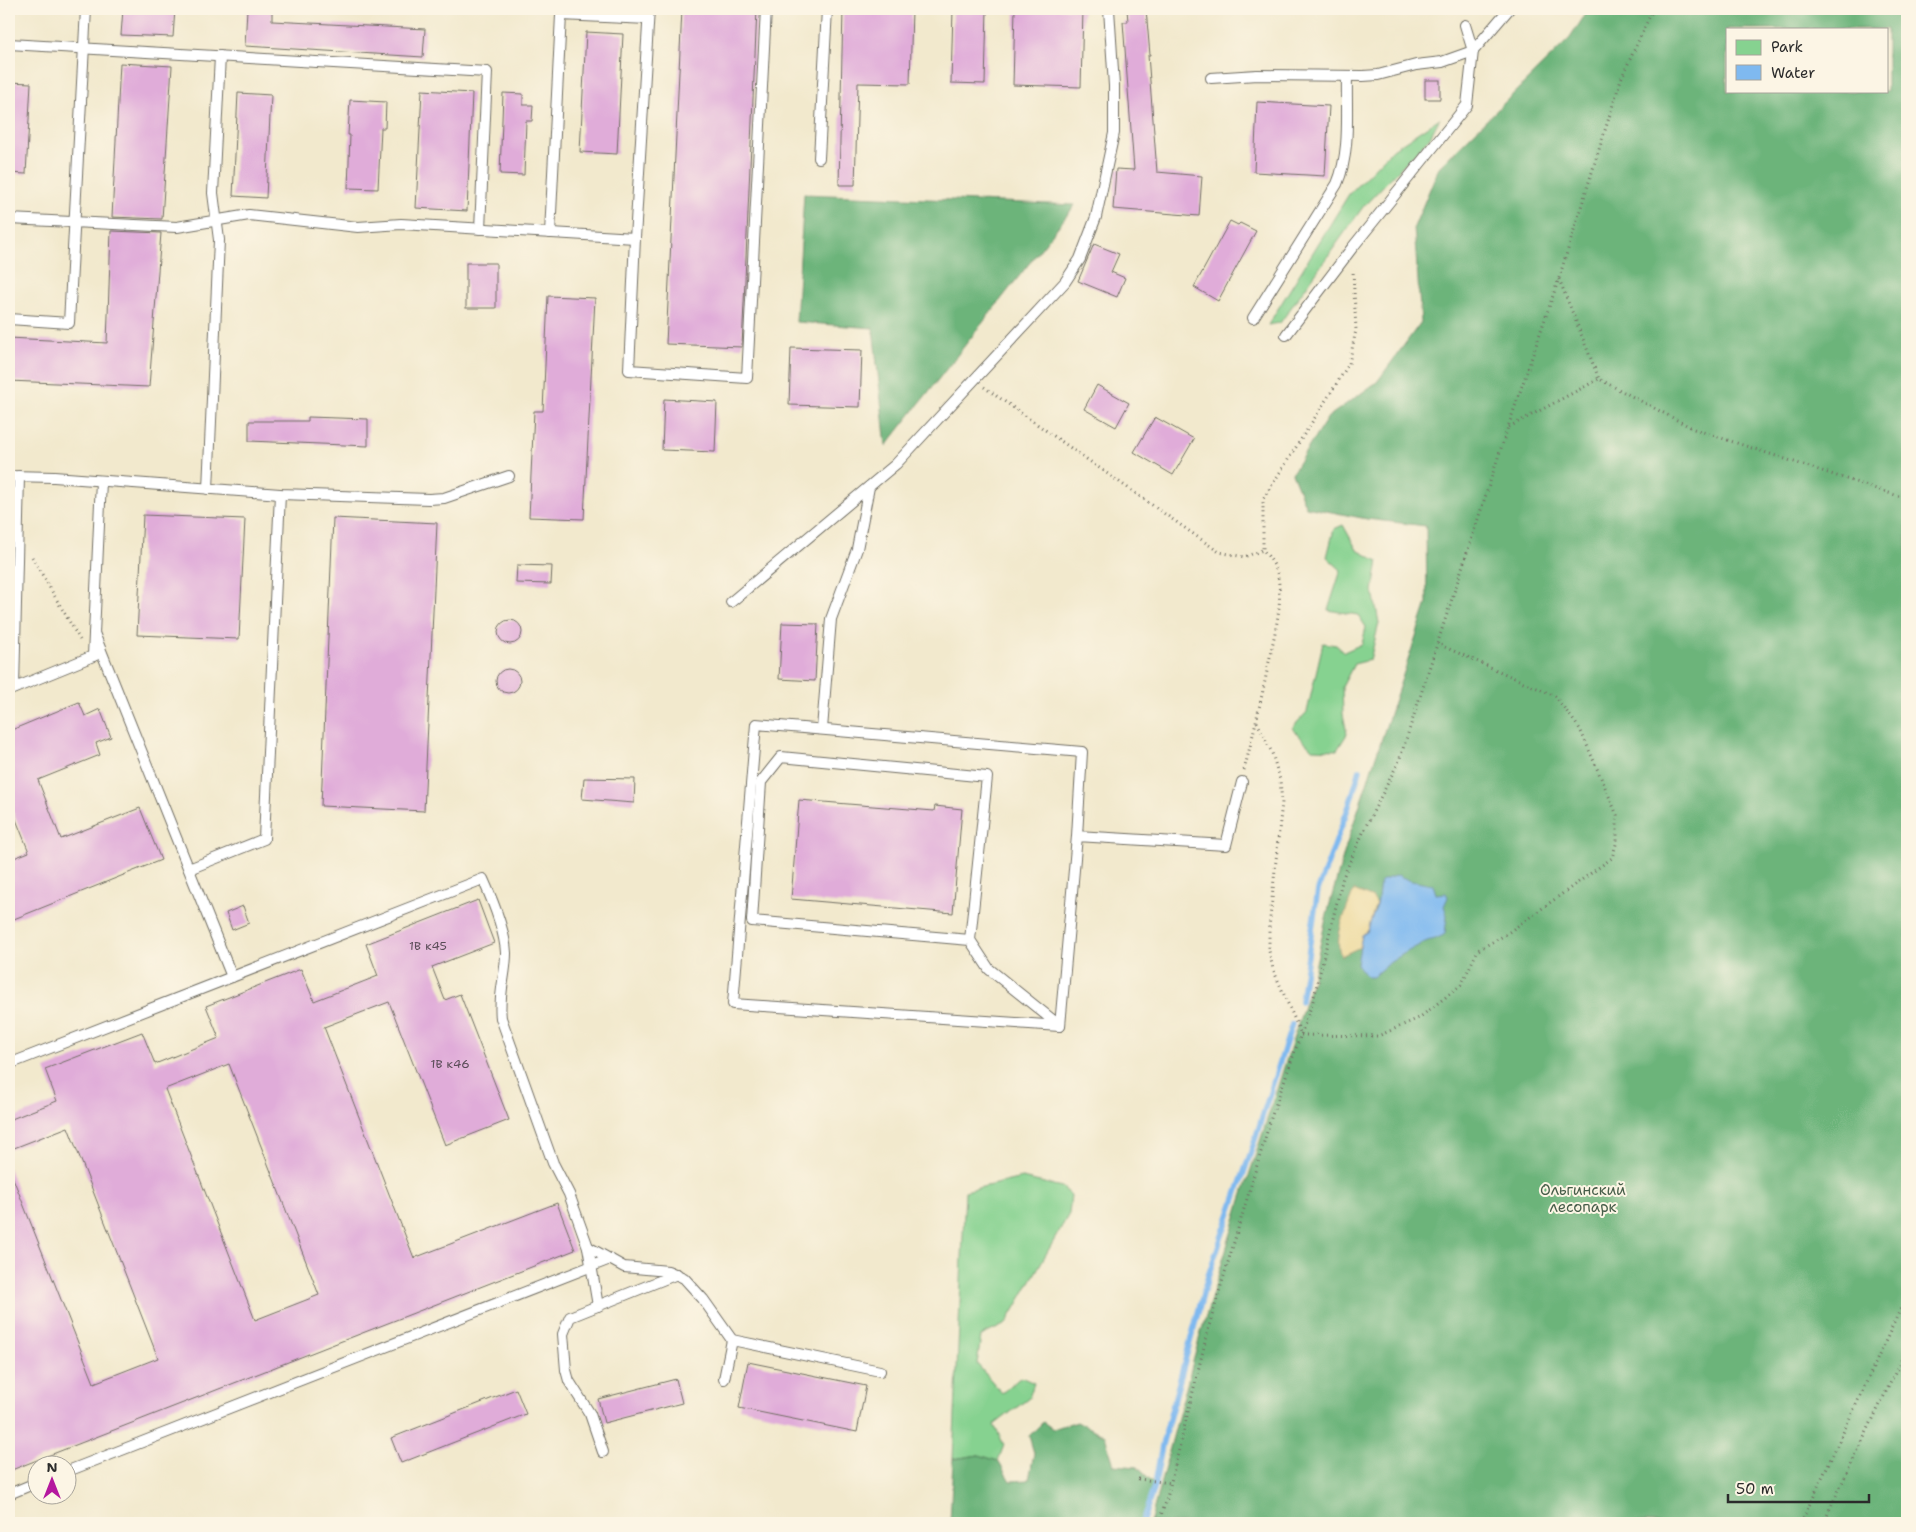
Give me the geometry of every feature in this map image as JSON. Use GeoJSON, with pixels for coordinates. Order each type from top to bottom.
{"type":"FeatureCollection","features":[{"type":"Feature","properties":{"kind":"lane"},"geometry":{"type":"LineString","coordinates":[[9,320],[69,323],[86,9]]}},
{"type":"Feature","properties":{"kind":"lane"},"geometry":{"type":"LineString","coordinates":[[550,233],[561,15],[649,14],[629,370],[747,378],[766,9]]}},
{"type":"Feature","properties":{"kind":"lane"},"geometry":{"type":"LineString","coordinates":[[819,158],[827,9]]}},
{"type":"Feature","properties":{"kind":"lane"},"geometry":{"type":"LineString","coordinates":[[731,602],[896,464],[1065,282],[1080,259],[1098,208],[1114,133],[1114,86],[1109,9]]}},
{"type":"Feature","properties":{"kind":"lane"},"geometry":{"type":"LineString","coordinates":[[1211,78],[1257,75],[1378,75],[1416,65],[1442,62],[1473,50],[1509,9]]}},
{"type":"Feature","properties":{"kind":"lane"},"geometry":{"type":"LineString","coordinates":[[1286,334],[1352,248],[1467,105],[1473,50],[1465,25]]}},
{"type":"Feature","properties":{"kind":"lane"},"geometry":{"type":"LineString","coordinates":[[9,44],[487,72],[480,229]]}},
{"type":"Feature","properties":{"kind":"lane"},"geometry":{"type":"LineString","coordinates":[[208,489],[219,240],[213,193],[220,56]]}},
{"type":"Feature","properties":{"kind":"lane"},"geometry":{"type":"LineString","coordinates":[[1253,318],[1337,184],[1342,172],[1345,158],[1348,76]]}},
{"type":"Feature","properties":{"kind":"lane"},"geometry":{"type":"LineString","coordinates":[[9,220],[177,227],[249,215],[358,227],[401,224],[635,238]]}},
{"type":"Feature","properties":{"kind":"lane"},"geometry":{"type":"LineString","coordinates":[[98,655],[11,689],[14,476],[280,494],[444,498],[509,476]]}},
{"type":"Feature","properties":{"kind":"lane"},"geometry":{"type":"LineString","coordinates":[[101,481],[94,634],[98,655],[189,869],[232,977]]}},
{"type":"Feature","properties":{"kind":"lane"},"geometry":{"type":"LineString","coordinates":[[822,729],[831,619],[857,549],[869,486]]}},
{"type":"Feature","properties":{"kind":"lane"},"geometry":{"type":"LineString","coordinates":[[189,869],[264,839],[280,494]]}},
{"type":"Feature","properties":{"kind":"lane"},"geometry":{"type":"LineString","coordinates":[[756,724],[1082,752],[1077,836],[1060,1026],[733,1004],[756,724]]}},
{"type":"Feature","properties":{"kind":"lane"},"geometry":{"type":"LineString","coordinates":[[970,940],[752,921],[761,782],[781,757],[987,777],[970,940],[989,969],[1060,1026]]}},
{"type":"Feature","properties":{"kind":"lane"},"geometry":{"type":"LineString","coordinates":[[1077,836],[1226,845],[1242,779]]}},
{"type":"Feature","properties":{"kind":"lane"},"geometry":{"type":"LineString","coordinates":[[9,1064],[483,879],[504,941],[506,953],[500,1006],[505,1030],[553,1163],[568,1194],[588,1246],[598,1306]]}},
{"type":"Feature","properties":{"kind":"lane"},"geometry":{"type":"LineString","coordinates":[[588,1246],[624,1267],[668,1271],[677,1274],[688,1282],[703,1299],[732,1340],[880,1371]]}},
{"type":"Feature","properties":{"kind":"lane"},"geometry":{"type":"LineString","coordinates":[[78,1467],[610,1259]]}},
{"type":"Feature","properties":{"kind":"lane"},"geometry":{"type":"LineString","coordinates":[[603,1452],[590,1414],[569,1381],[566,1370],[563,1334],[570,1317],[677,1274]]}},
{"type":"Feature","properties":{"kind":"lane"},"geometry":{"type":"LineString","coordinates":[[724,1379],[732,1340]]}},
{"type":"Feature","properties":{"kind":"lane"},"geometry":{"type":"LineString","coordinates":[[9,1494],[28,1486]]}},
{"type":"Feature","properties":{"kind":"path"},"geometry":{"type":"LineString","coordinates":[[1158,1523],[1166,1502],[1209,1326],[1272,1115],[1313,1002],[1343,877],[1399,761],[1508,427],[1559,278],[1621,79],[1653,9]]}},
{"type":"Feature","properties":{"kind":"path"},"geometry":{"type":"LineString","coordinates":[[1242,779],[1257,722],[1276,626],[1278,601],[1276,572],[1269,557],[1263,550],[1263,499],[1349,364],[1356,330],[1352,248]]}},
{"type":"Feature","properties":{"kind":"path"},"geometry":{"type":"LineString","coordinates":[[1559,278],[1599,379],[1694,429],[1907,499]]}},
{"type":"Feature","properties":{"kind":"path"},"geometry":{"type":"LineString","coordinates":[[1508,427],[1599,379]]}},
{"type":"Feature","properties":{"kind":"path"},"geometry":{"type":"LineString","coordinates":[[974,380],[1218,552],[1244,557],[1263,550]]}},
{"type":"Feature","properties":{"kind":"path"},"geometry":{"type":"LineString","coordinates":[[32,556],[75,634],[98,655]]}},
{"type":"Feature","properties":{"kind":"path"},"geometry":{"type":"LineString","coordinates":[[1302,1035],[1378,1036],[1419,1018],[1461,985],[1478,950],[1505,935],[1612,858],[1618,841],[1618,815],[1580,729],[1555,696],[1438,644]]}},
{"type":"Feature","properties":{"kind":"path"},"geometry":{"type":"LineString","coordinates":[[1257,722],[1272,753],[1280,780],[1281,795],[1270,928],[1270,951],[1273,970],[1302,1035]]}},
{"type":"Feature","properties":{"kind":"path"},"geometry":{"type":"LineString","coordinates":[[1801,1523],[1907,1295]]}},
{"type":"Feature","properties":{"kind":"path"},"geometry":{"type":"LineString","coordinates":[[1823,1523],[1907,1348]]}},
{"type":"Feature","properties":{"kind":"path"},"geometry":{"type":"LineString","coordinates":[[1138,1479],[1171,1482]]}},
{"type":"Feature","properties":{"kind":"green space","name":"Ольгинский лесопарк"},"geometry":{"type":"Polygon","coordinates":[[[1589,9],[1907,9],[1907,1523],[1150,1523],[1199,1339],[1241,1200],[1312,981],[1327,914],[1346,846],[1427,603],[1426,526],[1367,519],[1306,507],[1292,473],[1328,417],[1377,382],[1421,322],[1414,227],[1439,167],[1570,38],[1589,9]]]}},
{"type":"Feature","properties":{"kind":"green space"},"geometry":{"type":"Polygon","coordinates":[[[1440,118],[1430,137],[1363,207],[1280,323],[1268,325],[1349,194],[1393,149],[1440,118]]]}},
{"type":"Feature","properties":{"kind":"green space"},"geometry":{"type":"Polygon","coordinates":[[[804,194],[1075,205],[886,446],[873,328],[796,322],[804,194]]]}},
{"type":"Feature","properties":{"kind":"green space"},"geometry":{"type":"Polygon","coordinates":[[[1343,525],[1357,550],[1378,561],[1373,591],[1379,623],[1370,660],[1354,664],[1342,687],[1343,714],[1347,734],[1337,750],[1312,749],[1292,728],[1307,712],[1323,643],[1336,645],[1344,652],[1362,644],[1366,627],[1358,615],[1328,610],[1341,570],[1327,557],[1334,529],[1343,525]]]}},
{"type":"Feature","properties":{"kind":"green space"},"geometry":{"type":"Polygon","coordinates":[[[1022,1178],[1062,1187],[1071,1195],[1069,1214],[1006,1324],[981,1336],[977,1364],[1002,1393],[1021,1377],[1034,1383],[1029,1398],[994,1425],[1004,1445],[998,1461],[979,1455],[953,1459],[965,1191],[1022,1178]]]}},
{"type":"Feature","properties":{"kind":"green space"},"geometry":{"type":"Polygon","coordinates":[[[1077,1421],[1105,1436],[1114,1465],[1137,1467],[1155,1484],[1142,1523],[950,1523],[953,1459],[979,1455],[998,1461],[1010,1481],[1029,1480],[1034,1453],[1029,1436],[1043,1422],[1053,1429],[1077,1421]]]}},
{"type":"Feature","properties":{"kind":"sand"},"geometry":{"type":"Polygon","coordinates":[[[1354,890],[1373,898],[1377,905],[1374,909],[1368,931],[1362,935],[1360,947],[1341,956],[1339,948],[1340,932],[1354,890]]]}},
{"type":"Feature","properties":{"kind":"water"},"geometry":{"type":"Polygon","coordinates":[[[1397,875],[1411,881],[1433,885],[1436,894],[1446,893],[1448,897],[1444,906],[1447,915],[1445,934],[1403,954],[1373,977],[1367,977],[1357,964],[1362,935],[1368,931],[1377,905],[1381,881],[1397,875]]]}},
{"type":"Feature","properties":{"kind":"building"},"geometry":{"type":"Polygon","coordinates":[[[123,9],[175,9],[173,37],[121,35],[123,9]]]}},
{"type":"Feature","properties":{"kind":"building"},"geometry":{"type":"Polygon","coordinates":[[[247,9],[272,9],[272,21],[425,29],[423,57],[245,46],[247,9]]]}},
{"type":"Feature","properties":{"kind":"building"},"geometry":{"type":"Polygon","coordinates":[[[682,9],[757,9],[742,347],[666,344],[682,9]]]}},
{"type":"Feature","properties":{"kind":"building"},"geometry":{"type":"Polygon","coordinates":[[[843,9],[912,9],[910,84],[858,83],[855,185],[839,185],[843,9]]]}},
{"type":"Feature","properties":{"kind":"building"},"geometry":{"type":"Polygon","coordinates":[[[953,9],[987,9],[985,84],[951,83],[953,9]]]}},
{"type":"Feature","properties":{"kind":"building"},"geometry":{"type":"Polygon","coordinates":[[[1015,9],[1083,9],[1081,87],[1013,85],[1015,9]]]}},
{"type":"Feature","properties":{"kind":"building"},"geometry":{"type":"Polygon","coordinates":[[[1127,9],[1146,9],[1157,172],[1202,176],[1199,216],[1113,209],[1116,169],[1134,170],[1123,22],[1128,22],[1127,9]]]}},
{"type":"Feature","properties":{"kind":"building"},"geometry":{"type":"Polygon","coordinates":[[[586,32],[623,34],[617,154],[580,152],[586,32]]]}},
{"type":"Feature","properties":{"kind":"building"},"geometry":{"type":"Polygon","coordinates":[[[120,63],[172,66],[162,219],[112,217],[120,63]]]}},
{"type":"Feature","properties":{"kind":"building"},"geometry":{"type":"Polygon","coordinates":[[[1425,80],[1440,80],[1440,99],[1425,99],[1425,80]]]}},
{"type":"Feature","properties":{"kind":"building"},"geometry":{"type":"Polygon","coordinates":[[[9,82],[31,83],[26,174],[9,173],[9,82]]]}},
{"type":"Feature","properties":{"kind":"building"},"geometry":{"type":"Polygon","coordinates":[[[422,90],[472,93],[467,211],[416,208],[422,90]]]}},
{"type":"Feature","properties":{"kind":"building"},"geometry":{"type":"Polygon","coordinates":[[[238,93],[271,95],[266,198],[233,196],[238,93]]]}},
{"type":"Feature","properties":{"kind":"building"},"geometry":{"type":"Polygon","coordinates":[[[503,93],[523,94],[523,105],[533,105],[532,121],[526,121],[524,175],[500,174],[503,93]]]}},
{"type":"Feature","properties":{"kind":"building"},"geometry":{"type":"Polygon","coordinates":[[[350,100],[386,102],[385,128],[381,128],[378,189],[348,188],[350,100]]]}},
{"type":"Feature","properties":{"kind":"building"},"geometry":{"type":"Polygon","coordinates":[[[1257,102],[1329,106],[1325,176],[1254,172],[1257,102]]]}},
{"type":"Feature","properties":{"kind":"building"},"geometry":{"type":"Polygon","coordinates":[[[1230,221],[1238,225],[1240,223],[1256,231],[1218,301],[1194,287],[1230,221]]]}},
{"type":"Feature","properties":{"kind":"building"},"geometry":{"type":"Polygon","coordinates":[[[111,231],[161,233],[149,387],[9,381],[9,338],[107,343],[111,231]]]}},
{"type":"Feature","properties":{"kind":"building"},"geometry":{"type":"Polygon","coordinates":[[[1094,244],[1119,254],[1111,272],[1125,278],[1117,297],[1078,281],[1094,244]]]}},
{"type":"Feature","properties":{"kind":"building"},"geometry":{"type":"Polygon","coordinates":[[[466,263],[496,263],[496,308],[466,308],[466,263]]]}},
{"type":"Feature","properties":{"kind":"building"},"geometry":{"type":"Polygon","coordinates":[[[548,296],[595,298],[584,519],[529,517],[534,411],[543,411],[548,296]]]}},
{"type":"Feature","properties":{"kind":"building"},"geometry":{"type":"Polygon","coordinates":[[[791,348],[862,350],[860,407],[789,405],[791,348]]]}},
{"type":"Feature","properties":{"kind":"building"},"geometry":{"type":"Polygon","coordinates":[[[1097,385],[1129,403],[1116,427],[1084,409],[1097,385]]]}},
{"type":"Feature","properties":{"kind":"building"},"geometry":{"type":"Polygon","coordinates":[[[664,399],[717,402],[715,452],[662,450],[664,399]]]}},
{"type":"Feature","properties":{"kind":"building"},"geometry":{"type":"Polygon","coordinates":[[[308,417],[368,419],[368,446],[249,441],[249,421],[308,421],[308,417]]]}},
{"type":"Feature","properties":{"kind":"building"},"geometry":{"type":"Polygon","coordinates":[[[1155,417],[1194,439],[1173,475],[1134,452],[1155,417]]]}},
{"type":"Feature","properties":{"kind":"building"},"geometry":{"type":"Polygon","coordinates":[[[143,515],[245,519],[239,639],[137,635],[143,515]]]}},
{"type":"Feature","properties":{"kind":"building"},"geometry":{"type":"Polygon","coordinates":[[[333,518],[437,523],[424,811],[321,806],[333,518]]]}},
{"type":"Feature","properties":{"kind":"building"},"geometry":{"type":"Polygon","coordinates":[[[517,565],[552,566],[551,584],[516,583],[517,565]]]}},
{"type":"Feature","properties":{"kind":"building"},"geometry":{"type":"Polygon","coordinates":[[[510,620],[515,621],[521,627],[521,637],[515,643],[510,644],[505,643],[499,637],[498,632],[499,627],[505,621],[510,620]]]}},
{"type":"Feature","properties":{"kind":"building"},"geometry":{"type":"Polygon","coordinates":[[[782,623],[818,624],[815,681],[779,679],[782,623]]]}},
{"type":"Feature","properties":{"kind":"building"},"geometry":{"type":"Polygon","coordinates":[[[508,669],[513,670],[519,676],[519,686],[513,692],[508,693],[503,692],[497,686],[496,681],[497,676],[503,670],[508,669]]]}},
{"type":"Feature","properties":{"kind":"building"},"geometry":{"type":"Polygon","coordinates":[[[79,702],[85,716],[100,709],[111,737],[96,743],[100,755],[38,780],[61,839],[140,808],[161,860],[9,921],[9,860],[29,852],[9,802],[9,731],[79,702]]]}},
{"type":"Feature","properties":{"kind":"building"},"geometry":{"type":"Polygon","coordinates":[[[584,778],[635,779],[634,803],[582,799],[584,778]]]}},
{"type":"Feature","properties":{"kind":"building"},"geometry":{"type":"Polygon","coordinates":[[[799,800],[934,811],[935,806],[962,809],[953,913],[791,899],[799,800]]]}},
{"type":"Feature","properties":{"kind":"building"},"geometry":{"type":"Polygon","coordinates":[[[478,900],[494,943],[432,967],[445,1000],[460,994],[509,1120],[445,1145],[389,1002],[324,1027],[414,1258],[557,1203],[575,1250],[53,1454],[28,1454],[28,1464],[9,1471],[9,1416],[14,1414],[9,1401],[9,1168],[94,1383],[158,1358],[68,1127],[9,1150],[9,1120],[57,1101],[45,1069],[142,1032],[155,1064],[219,1038],[206,1006],[301,969],[314,1001],[378,976],[366,944],[478,900]],[[229,1064],[165,1089],[255,1320],[319,1295],[229,1064]]]}},
{"type":"Feature","properties":{"kind":"building"},"geometry":{"type":"Polygon","coordinates":[[[243,906],[249,923],[232,930],[226,913],[243,906]]]}},
{"type":"Feature","properties":{"kind":"building"},"geometry":{"type":"Polygon","coordinates":[[[748,1362],[866,1386],[857,1432],[739,1408],[748,1362]]]}},
{"type":"Feature","properties":{"kind":"building"},"geometry":{"type":"Polygon","coordinates":[[[676,1379],[682,1403],[604,1423],[598,1399],[676,1379]]]}},
{"type":"Feature","properties":{"kind":"building"},"geometry":{"type":"Polygon","coordinates":[[[516,1389],[526,1414],[401,1463],[391,1438],[516,1389]]]}},
{"type":"Feature","properties":{"kind":"waterway"},"geometry":{"type":"LineString","coordinates":[[1301,1001],[1318,890],[1349,806],[1360,770]]}},
{"type":"Feature","properties":{"kind":"waterway"},"geometry":{"type":"LineString","coordinates":[[1142,1523],[1155,1484],[1162,1445],[1208,1276],[1252,1149],[1292,1024]]}}]}
